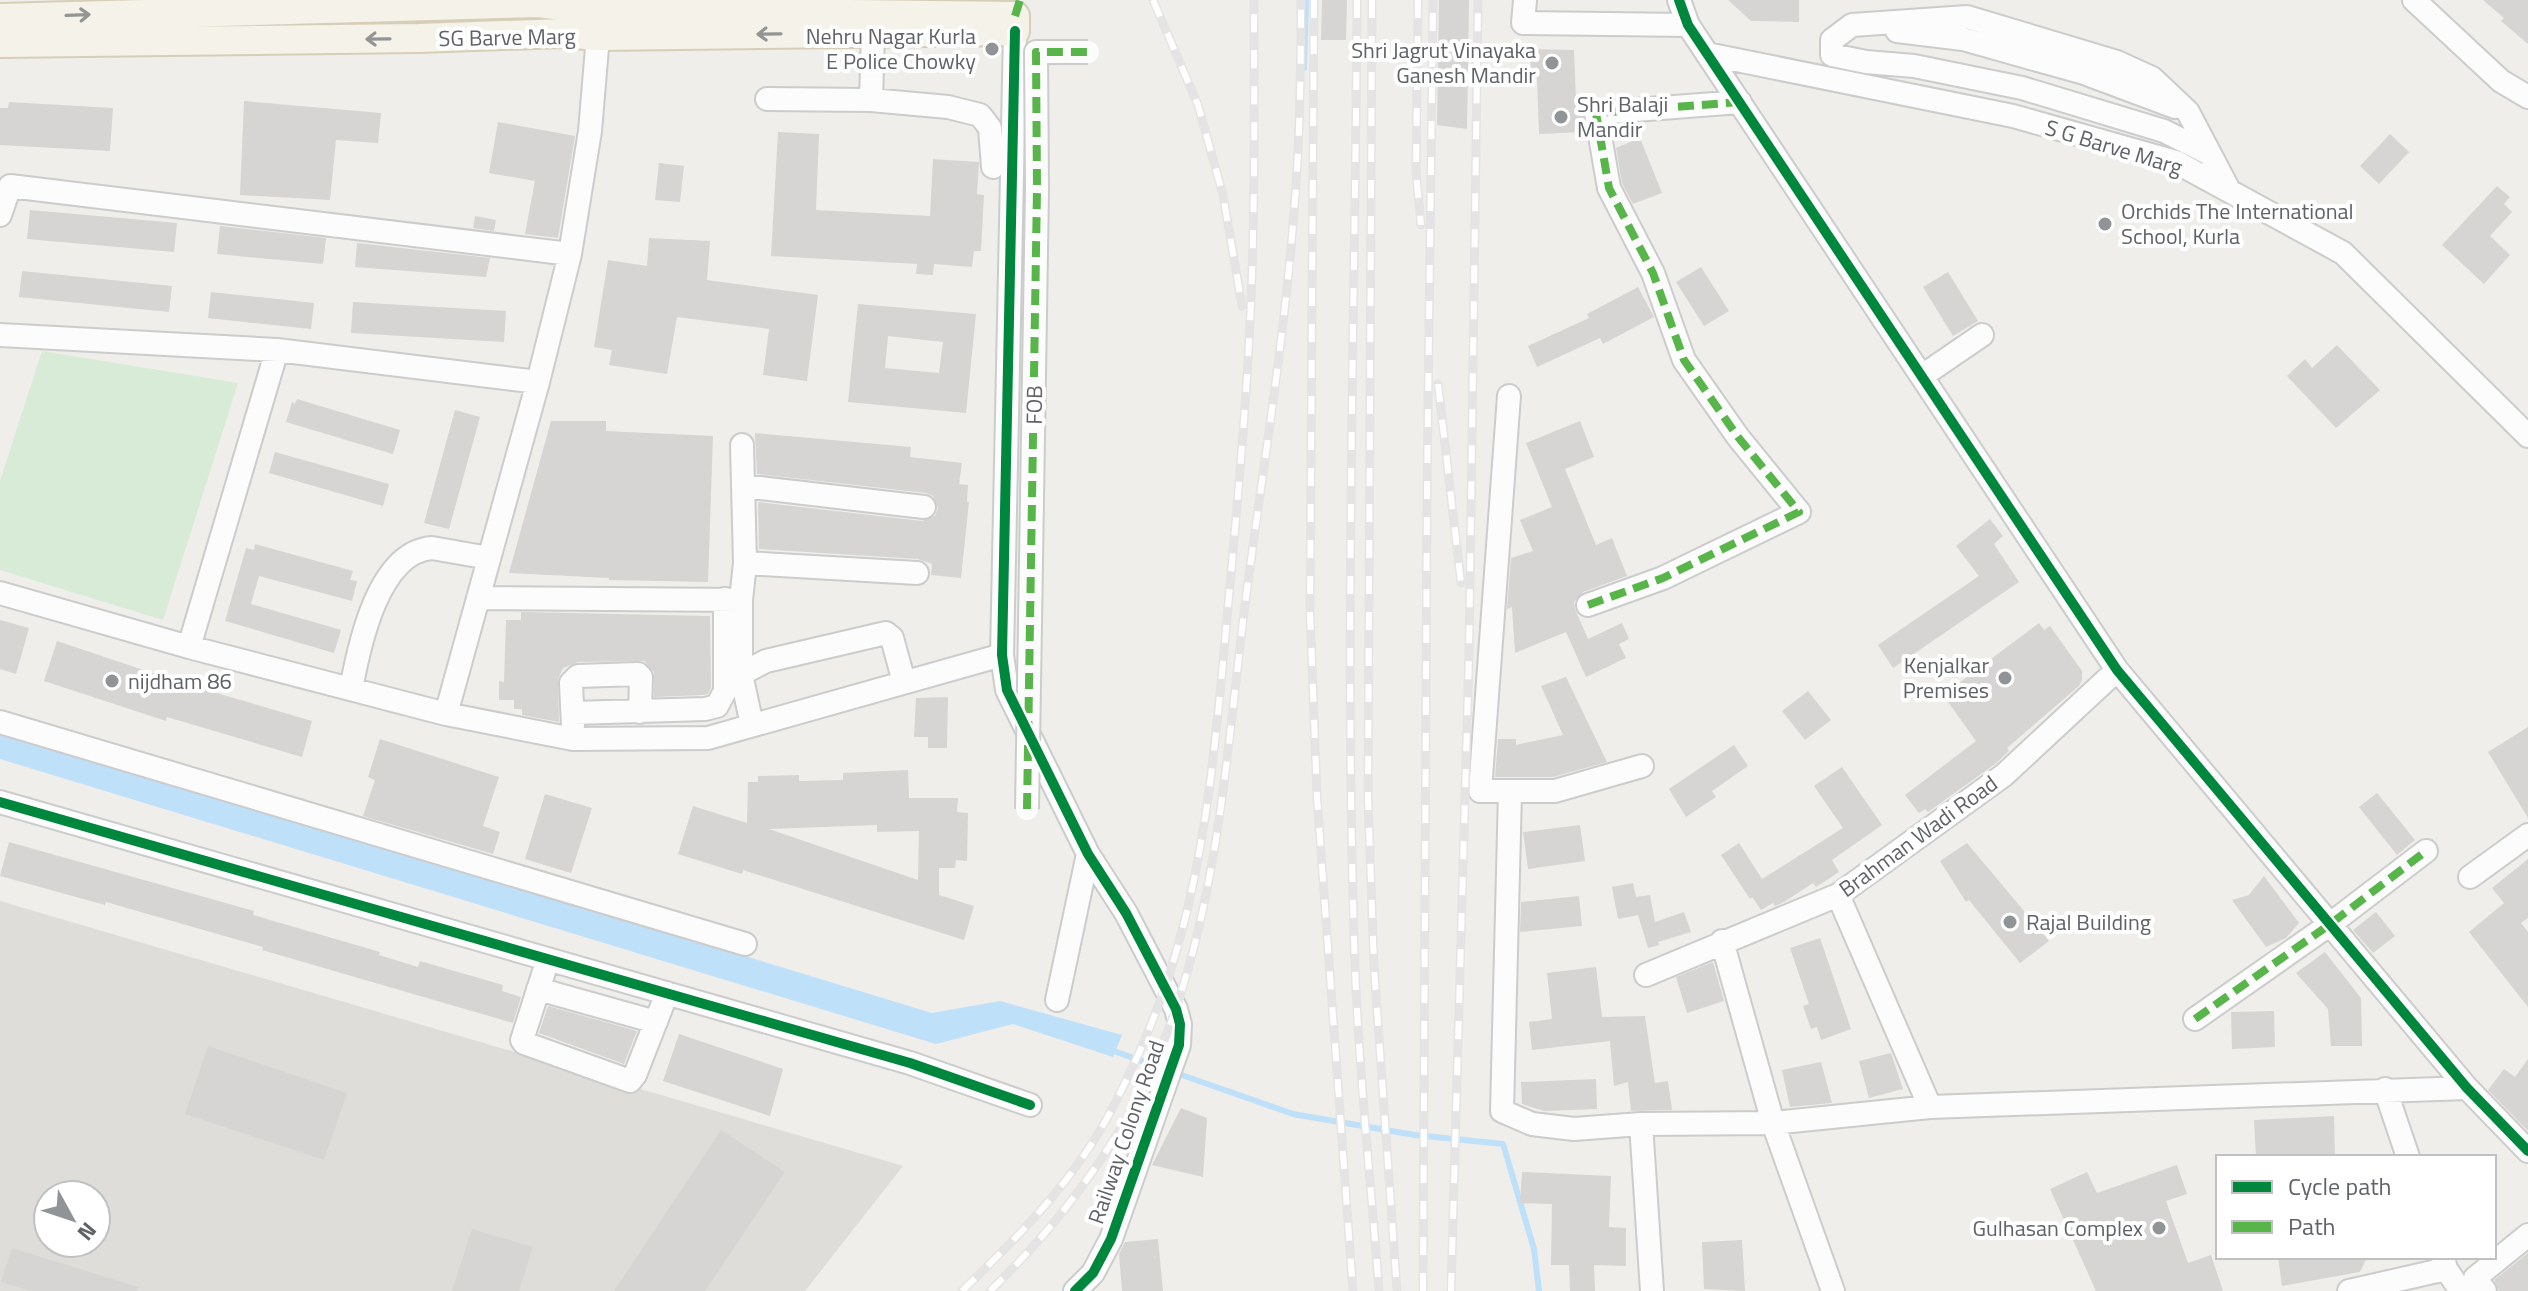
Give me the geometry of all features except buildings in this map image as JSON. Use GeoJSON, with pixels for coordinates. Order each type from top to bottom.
{"type":"FeatureCollection","features":[{"type":"Feature","properties":{"kind":"main road"},"geometry":{"type":"LineString","coordinates":[[0,18],[304,4],[419,7],[550,2],[601,11],[823,15],[1016,12]]}},
{"type":"Feature","properties":{"kind":"main road"},"geometry":{"type":"LineString","coordinates":[[419,7],[419,38]]}},
{"type":"Feature","properties":{"kind":"main road","name":"SG Barve Marg"},"geometry":{"type":"LineString","coordinates":[[0,43],[419,38],[551,33],[598,36],[823,15],[873,32],[1016,12]]}},
{"type":"Feature","properties":{"kind":"street"},"geometry":{"type":"LineString","coordinates":[[1525,0],[1523,23],[1688,25]]}},
{"type":"Feature","properties":{"kind":"street"},"geometry":{"type":"LineString","coordinates":[[1679,0],[1688,25],[2117,670],[2467,1088],[2528,1151]]}},
{"type":"Feature","properties":{"kind":"street"},"geometry":{"type":"LineString","coordinates":[[2414,0],[2501,81],[2528,97]]}},
{"type":"Feature","properties":{"kind":"street"},"geometry":{"type":"LineString","coordinates":[[550,2],[551,33]]}},
{"type":"Feature","properties":{"kind":"street"},"geometry":{"type":"LineString","coordinates":[[304,4],[306,40]]}},
{"type":"Feature","properties":{"kind":"street"},"geometry":{"type":"LineString","coordinates":[[1832,55],[1832,40],[1852,25],[1932,9],[2117,62],[2152,78],[2188,112],[2229,191]]}},
{"type":"Feature","properties":{"kind":"street","name":"Railway Colony Road"},"geometry":{"type":"LineString","coordinates":[[1016,12],[1002,655],[1007,690],[1088,854],[1126,913],[1171,998],[1180,1024],[1179,1045],[1111,1239],[1092,1282],[1075,1291]]}},
{"type":"Feature","properties":{"kind":"street"},"geometry":{"type":"LineString","coordinates":[[1852,25],[1963,39],[2084,73],[2188,112]]}},
{"type":"Feature","properties":{"kind":"street"},"geometry":{"type":"LineString","coordinates":[[871,100],[873,32]]}},
{"type":"Feature","properties":{"kind":"street"},"geometry":{"type":"LineString","coordinates":[[446,714],[538,382],[570,254],[590,131],[598,36]]}},
{"type":"Feature","properties":{"kind":"street","name":"FOB"},"geometry":{"type":"LineString","coordinates":[[1027,809],[1037,189],[1036,52],[1088,52]]}},
{"type":"Feature","properties":{"kind":"street","name":"S G Barve Marg"},"geometry":{"type":"LineString","coordinates":[[1707,54],[2013,116],[2176,162],[2343,253],[2528,436]]}},
{"type":"Feature","properties":{"kind":"street"},"geometry":{"type":"LineString","coordinates":[[1807,75],[1832,55]]}},
{"type":"Feature","properties":{"kind":"street"},"geometry":{"type":"LineString","coordinates":[[1832,55],[1866,62],[1914,66],[2022,88],[2164,131],[2208,153]]}},
{"type":"Feature","properties":{"kind":"street"},"geometry":{"type":"LineString","coordinates":[[767,99],[871,100],[948,107],[980,115],[990,128],[993,167]]}},
{"type":"Feature","properties":{"kind":"street"},"geometry":{"type":"LineString","coordinates":[[1588,605],[1663,578],[1799,512],[1738,437],[1684,360],[1653,273],[1609,188],[1596,113],[1740,102]]}},
{"type":"Feature","properties":{"kind":"street"},"geometry":{"type":"LineString","coordinates":[[0,215],[10,186],[570,254]]}},
{"type":"Feature","properties":{"kind":"street"},"geometry":{"type":"LineString","coordinates":[[0,335],[277,350],[538,382]]}},
{"type":"Feature","properties":{"kind":"street"},"geometry":{"type":"LineString","coordinates":[[1922,376],[1982,335]]}},
{"type":"Feature","properties":{"kind":"street"},"geometry":{"type":"LineString","coordinates":[[189,647],[277,350]]}},
{"type":"Feature","properties":{"kind":"street"},"geometry":{"type":"LineString","coordinates":[[1509,396],[1480,791],[1555,791],[1642,766]]}},
{"type":"Feature","properties":{"kind":"street"},"geometry":{"type":"LineString","coordinates":[[573,713],[705,709],[717,706],[721,701],[725,691],[733,599],[745,563],[742,445]]}},
{"type":"Feature","properties":{"kind":"street"},"geometry":{"type":"LineString","coordinates":[[743,486],[924,507]]}},
{"type":"Feature","properties":{"kind":"street"},"geometry":{"type":"LineString","coordinates":[[351,689],[363,631],[389,576],[400,563],[424,548],[489,558]]}},
{"type":"Feature","properties":{"kind":"street"},"geometry":{"type":"LineString","coordinates":[[745,563],[917,573]]}},
{"type":"Feature","properties":{"kind":"street"},"geometry":{"type":"LineString","coordinates":[[0,593],[189,647],[446,714],[573,739],[708,738],[1002,655]]}},
{"type":"Feature","properties":{"kind":"street"},"geometry":{"type":"LineString","coordinates":[[478,598],[733,599]]}},
{"type":"Feature","properties":{"kind":"street"},"geometry":{"type":"LineString","coordinates":[[733,599],[741,674],[752,725]]}},
{"type":"Feature","properties":{"kind":"street"},"geometry":{"type":"LineString","coordinates":[[741,674],[766,661],[886,633],[892,638],[904,682]]}},
{"type":"Feature","properties":{"kind":"street","name":"Brahman Wadi Road"},"geometry":{"type":"LineString","coordinates":[[1646,975],[1838,895],[2004,775],[2117,670]]}},
{"type":"Feature","properties":{"kind":"street"},"geometry":{"type":"LineString","coordinates":[[573,739],[571,683],[578,676],[634,673],[641,677],[640,712]]}},
{"type":"Feature","properties":{"kind":"street"},"geometry":{"type":"LineString","coordinates":[[0,722],[745,944]]}},
{"type":"Feature","properties":{"kind":"street"},"geometry":{"type":"LineString","coordinates":[[1510,792],[1502,1111],[1532,1124],[1574,1129],[1641,1124],[1773,1123],[1930,1107],[2467,1088]]}},
{"type":"Feature","properties":{"kind":"street"},"geometry":{"type":"LineString","coordinates":[[0,802],[910,1063],[1030,1105]]}},
{"type":"Feature","properties":{"kind":"street"},"geometry":{"type":"LineString","coordinates":[[2470,877],[2528,835]]}},
{"type":"Feature","properties":{"kind":"street"},"geometry":{"type":"LineString","coordinates":[[2195,1019],[2329,925],[2426,851]]}},
{"type":"Feature","properties":{"kind":"street"},"geometry":{"type":"LineString","coordinates":[[1057,1000],[1088,854]]}},
{"type":"Feature","properties":{"kind":"street"},"geometry":{"type":"LineString","coordinates":[[1838,895],[1930,1107]]}},
{"type":"Feature","properties":{"kind":"street"},"geometry":{"type":"LineString","coordinates":[[1722,941],[1773,1123],[1833,1291]]}},
{"type":"Feature","properties":{"kind":"street"},"geometry":{"type":"LineString","coordinates":[[548,959],[522,1040],[524,1043],[630,1081],[667,993]]}},
{"type":"Feature","properties":{"kind":"street"},"geometry":{"type":"LineString","coordinates":[[594,1005],[603,975]]}},
{"type":"Feature","properties":{"kind":"street"},"geometry":{"type":"LineString","coordinates":[[538,989],[656,1022]]}},
{"type":"Feature","properties":{"kind":"street"},"geometry":{"type":"LineString","coordinates":[[2385,1089],[2407,1155]]}},
{"type":"Feature","properties":{"kind":"street"},"geometry":{"type":"LineString","coordinates":[[1641,1124],[1652,1291]]}},
{"type":"Feature","properties":{"kind":"street"},"geometry":{"type":"LineString","coordinates":[[2349,1291],[2444,1263],[2470,1288],[2528,1235]]}},
{"type":"Feature","properties":{"kind":"shaded area"},"geometry":{"type":"Polygon","coordinates":[[[0,901],[903,1166],[805,1291],[0,1291],[0,901]]]}},
{"type":"Feature","properties":{"kind":"green space"},"geometry":{"type":"Polygon","coordinates":[[[42,351],[238,383],[163,620],[0,570],[0,481],[42,351]]]}},
{"type":"Feature","properties":{"kind":"water"},"geometry":{"type":"Polygon","coordinates":[[[0,729],[932,1013],[1000,1001],[1122,1035],[1113,1057],[1013,1024],[936,1044],[0,759],[0,729]]]}},
{"type":"Feature","properties":{"kind":"waterway"},"geometry":{"type":"LineString","coordinates":[[1304,68],[1306,0]]}},
{"type":"Feature","properties":{"kind":"waterway"},"geometry":{"type":"LineString","coordinates":[[1108,1049],[1165,1069]]}},
{"type":"Feature","properties":{"kind":"waterway"},"geometry":{"type":"LineString","coordinates":[[1176,1073],[1293,1114],[1415,1135],[1503,1144],[1534,1249],[1539,1291]]}},
{"type":"Feature","properties":{"kind":"railway"},"geometry":{"type":"LineString","coordinates":[[1153,0],[1198,105],[1223,195],[1242,306]]}},
{"type":"Feature","properties":{"kind":"railway"},"geometry":{"type":"LineString","coordinates":[[962,1291],[1045,1205],[1098,1133],[1128,1078],[1154,1018],[1180,940],[1201,843],[1215,744],[1244,414],[1253,233],[1254,0]]}},
{"type":"Feature","properties":{"kind":"railway"},"geometry":{"type":"LineString","coordinates":[[990,1291],[1048,1229],[1100,1161],[1123,1125],[1161,1048],[1191,959],[1221,808],[1285,310],[1298,159],[1301,0]]}},
{"type":"Feature","properties":{"kind":"railway"},"geometry":{"type":"LineString","coordinates":[[1314,0],[1310,612],[1317,797],[1353,1291]]}},
{"type":"Feature","properties":{"kind":"railway"},"geometry":{"type":"LineString","coordinates":[[1357,0],[1350,604],[1352,846],[1359,1048],[1379,1291]]}},
{"type":"Feature","properties":{"kind":"railway"},"geometry":{"type":"LineString","coordinates":[[1372,0],[1368,797],[1374,967],[1397,1291]]}},
{"type":"Feature","properties":{"kind":"railway"},"geometry":{"type":"LineString","coordinates":[[1418,0],[1416,173],[1421,225]]}},
{"type":"Feature","properties":{"kind":"railway"},"geometry":{"type":"LineString","coordinates":[[1423,1291],[1433,0]]}},
{"type":"Feature","properties":{"kind":"railway"},"geometry":{"type":"LineString","coordinates":[[1451,1291],[1469,654],[1478,0]]}},
{"type":"Feature","properties":{"kind":"railway"},"geometry":{"type":"LineString","coordinates":[[1438,384],[1461,583]]}},
{"type":"Feature","properties":{"kind":"marked path"},"geometry":{"type":"LineString","coordinates":[[1015,16],[1020,0]]}},
{"type":"Feature","properties":{"kind":"marked path"},"geometry":{"type":"LineString","coordinates":[[1027,809],[1037,189],[1036,52],[1088,52]]}},
{"type":"Feature","properties":{"kind":"marked path"},"geometry":{"type":"LineString","coordinates":[[1588,605],[1663,578],[1799,512],[1738,437],[1684,360],[1653,273],[1609,188],[1596,113],[1740,102]]}},
{"type":"Feature","properties":{"kind":"marked path"},"geometry":{"type":"LineString","coordinates":[[2195,1019],[2329,925],[2426,851]]}},
{"type":"Feature","properties":{"kind":"cycle path"},"geometry":{"type":"LineString","coordinates":[[1679,0],[1688,25],[2117,670],[2467,1088],[2528,1151]]}},
{"type":"Feature","properties":{"kind":"cycle path"},"geometry":{"type":"LineString","coordinates":[[1015,31],[1002,655],[1007,690],[1088,854],[1126,913],[1176,1009],[1180,1024],[1179,1045],[1111,1239],[1093,1273],[1075,1291]]}},
{"type":"Feature","properties":{"kind":"cycle path"},"geometry":{"type":"LineString","coordinates":[[0,802],[910,1063],[1030,1105]]}},
{"type":"Feature","properties":{"kind":"place","name":"Nehru Nagar Kurla E Police Chowky"},"geometry":{"type":"Point","coordinates":[992,49]}},
{"type":"Feature","properties":{"kind":"place","name":"Shri Jagrut Vinayaka Ganesh Mandir"},"geometry":{"type":"Point","coordinates":[1552,63]}},
{"type":"Feature","properties":{"kind":"place","name":"Shri Balaji Mandir"},"geometry":{"type":"Point","coordinates":[1561,117]}},
{"type":"Feature","properties":{"kind":"place","name":"Orchids The International School, Kurla"},"geometry":{"type":"Point","coordinates":[2105,224]}},
{"type":"Feature","properties":{"kind":"place","name":"Kenjalkar Premises"},"geometry":{"type":"Point","coordinates":[2005,678]}},
{"type":"Feature","properties":{"kind":"place","name":"nijdham 86"},"geometry":{"type":"Point","coordinates":[112,681]}},
{"type":"Feature","properties":{"kind":"place","name":"Rajal Building"},"geometry":{"type":"Point","coordinates":[2010,922]}},
{"type":"Feature","properties":{"kind":"place","name":"Gulhasan Complex"},"geometry":{"type":"Point","coordinates":[2159,1228]}}]}
